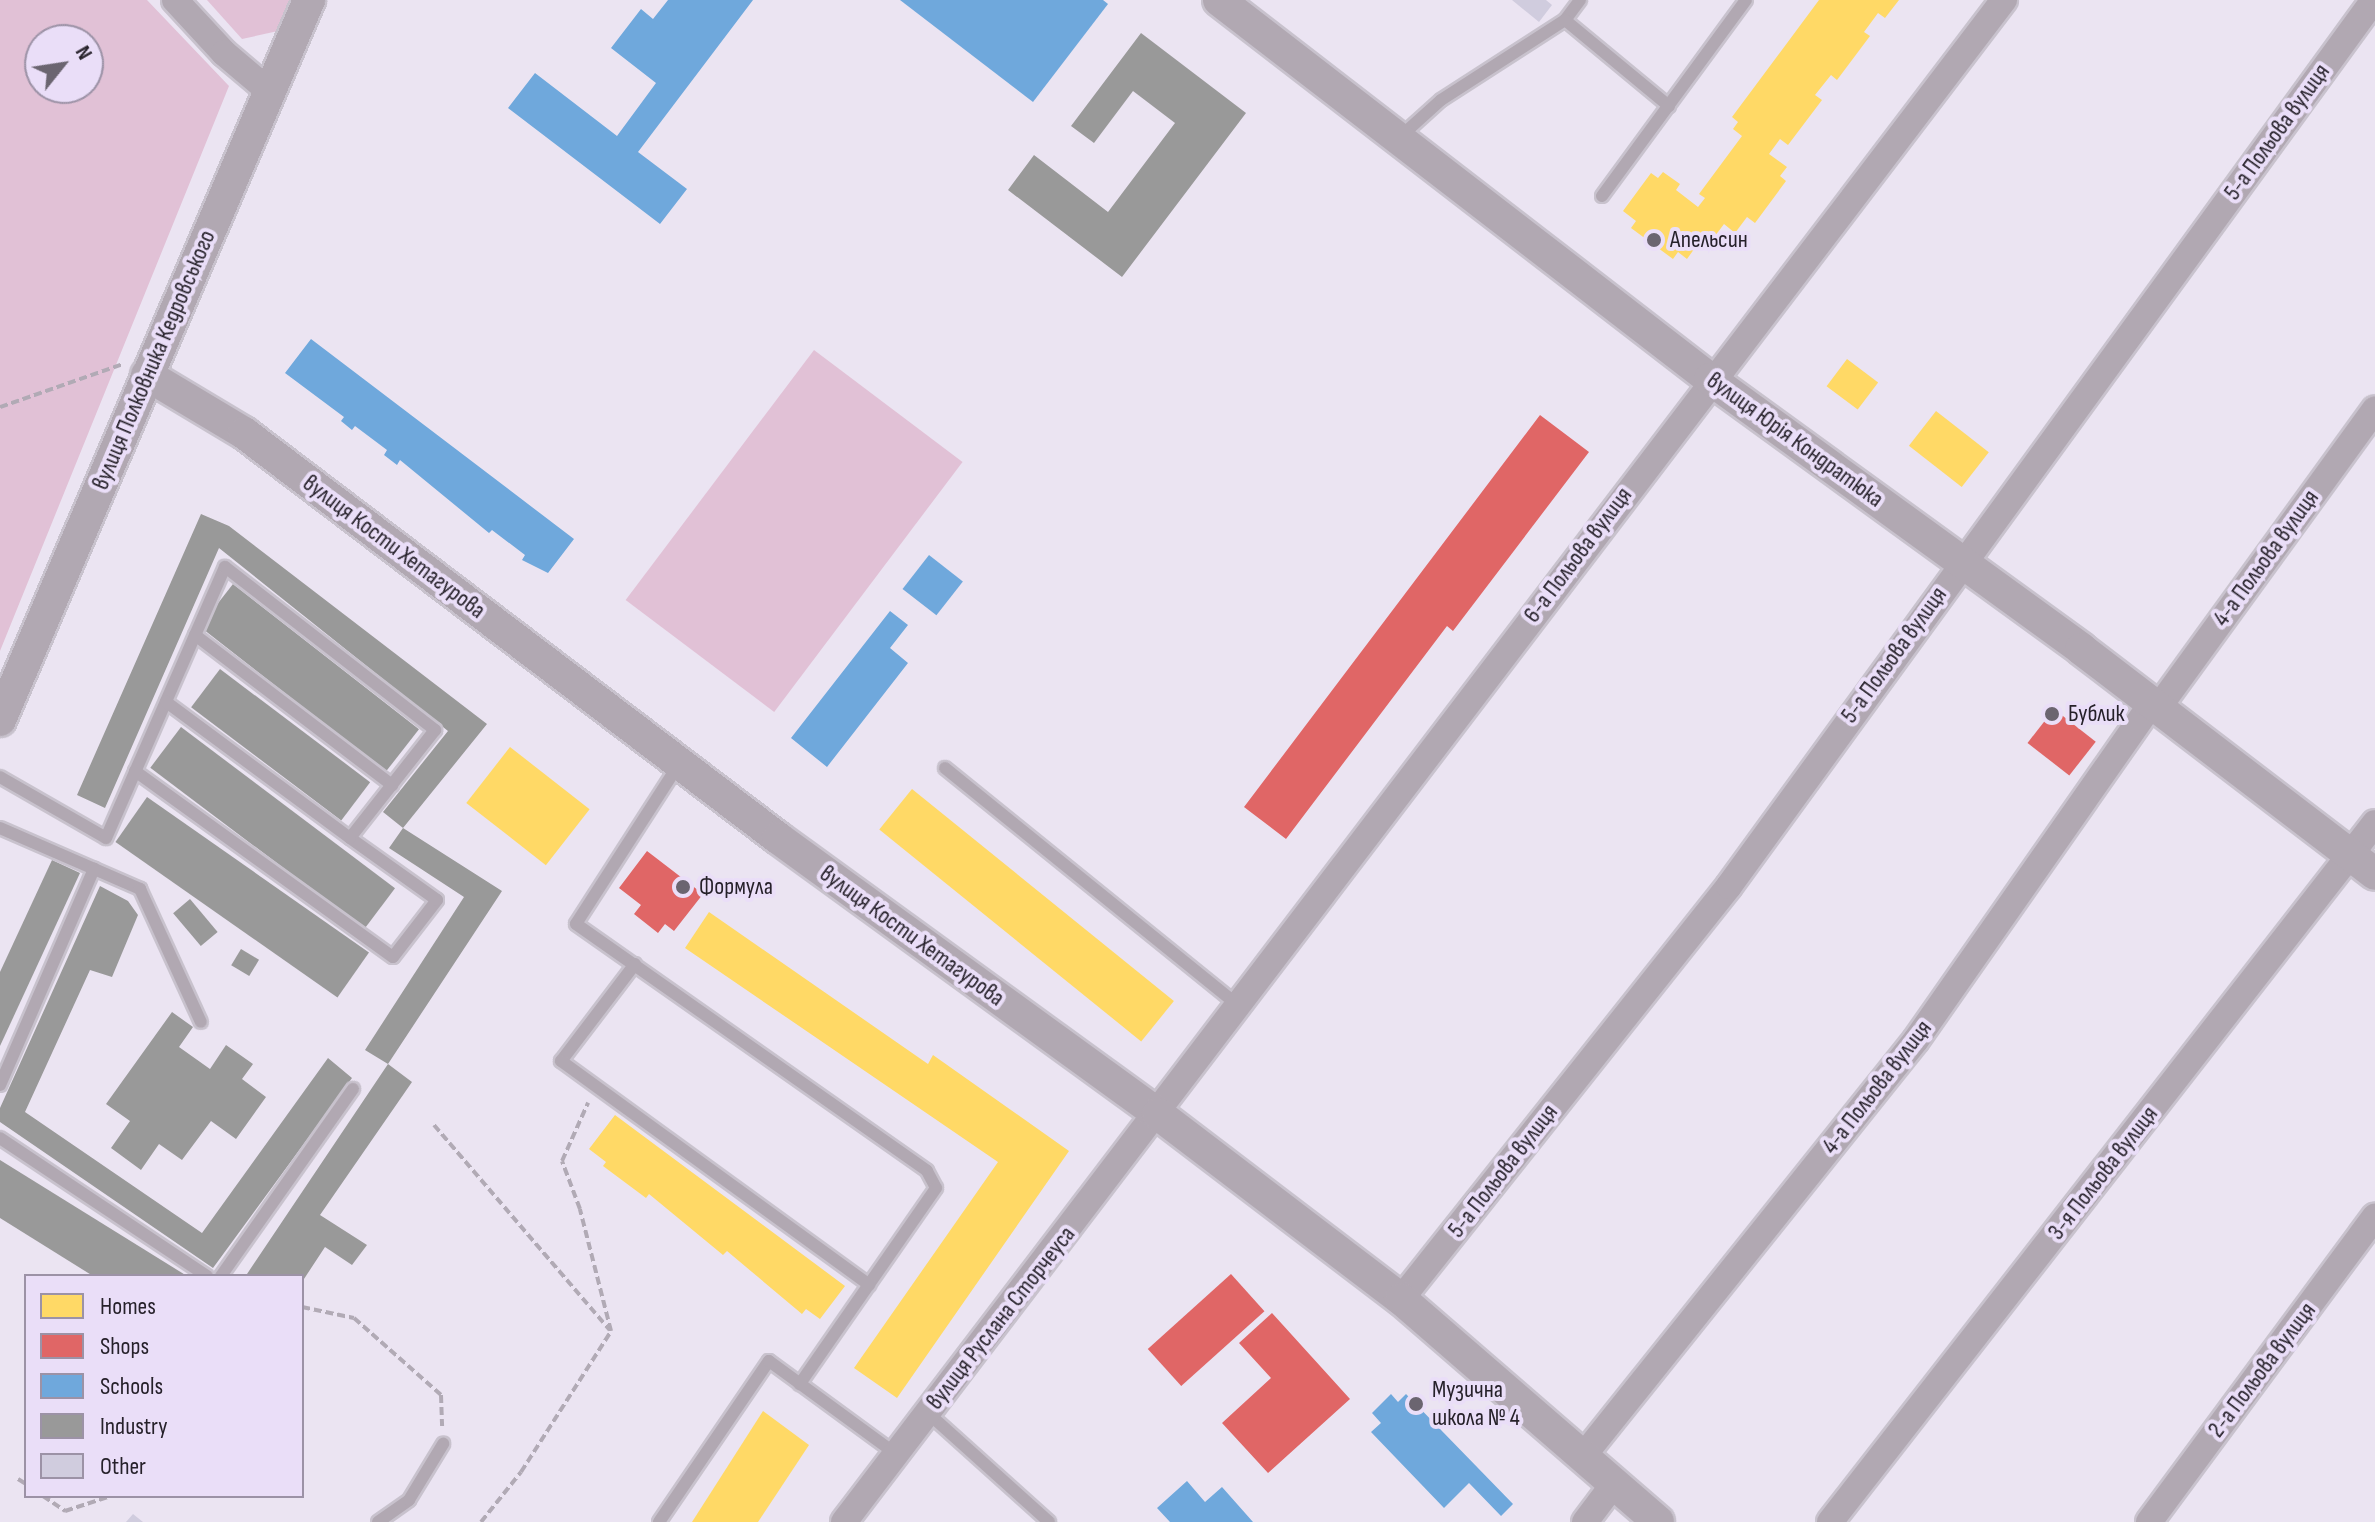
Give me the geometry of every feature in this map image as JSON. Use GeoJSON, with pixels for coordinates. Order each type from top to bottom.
{"type":"FeatureCollection","features":[{"type":"Feature","properties":{"kind":"street"},"geometry":{"type":"LineString","coordinates":[[175,0],[224,53],[269,91]]}},
{"type":"Feature","properties":{"kind":"street","name":"вулиця Полковника Кедровського"},"geometry":{"type":"LineString","coordinates":[[0,720],[309,0]]}},
{"type":"Feature","properties":{"kind":"street","name":"вулиця Юрія Кондратюка"},"geometry":{"type":"LineString","coordinates":[[1219,0],[1710,379],[1961,561],[2363,864]]}},
{"type":"Feature","properties":{"kind":"street","name":"6-а Польова вулиця"},"geometry":{"type":"LineString","coordinates":[[1158,1114],[1710,379],[2004,0]]}},
{"type":"Feature","properties":{"kind":"street","name":"5-а Польова вулиця"},"geometry":{"type":"LineString","coordinates":[[1401,1299],[1729,886],[1961,561],[2374,0]]}},
{"type":"Feature","properties":{"kind":"street","name":"вулиця Кости Хетагурова"},"geometry":{"type":"LineString","coordinates":[[147,375],[244,433],[679,764],[1158,1114],[1401,1299],[1658,1522]]}},
{"type":"Feature","properties":{"kind":"street","name":"4-а Польова вулиця"},"geometry":{"type":"LineString","coordinates":[[1584,1455],[1916,1040],[2154,706],[2375,409]]}},
{"type":"Feature","properties":{"kind":"street","name":"3-я Польова вулиця"},"geometry":{"type":"LineString","coordinates":[[1830,1522],[2363,864],[2375,823]]}},
{"type":"Feature","properties":{"kind":"street","name":"вулиця Руслана Сторчеуса"},"geometry":{"type":"LineString","coordinates":[[844,1522],[1158,1114]]}},
{"type":"Feature","properties":{"kind":"street","name":"2-а Польова вулиця"},"geometry":{"type":"LineString","coordinates":[[2149,1522],[2375,1217]]}},
{"type":"Feature","properties":{"kind":"street"},"geometry":{"type":"LineString","coordinates":[[1585,1522],[1613,1485]]}},
{"type":"Feature","properties":{"kind":"lane"},"geometry":{"type":"LineString","coordinates":[[1398,140],[1441,100],[1565,20],[1580,0]]}},
{"type":"Feature","properties":{"kind":"lane"},"geometry":{"type":"LineString","coordinates":[[1602,196],[1746,0]]}},
{"type":"Feature","properties":{"kind":"lane"},"geometry":{"type":"LineString","coordinates":[[1565,20],[1669,106]]}},
{"type":"Feature","properties":{"kind":"lane"},"geometry":{"type":"LineString","coordinates":[[0,777],[106,838],[225,567],[435,730],[350,838]]}},
{"type":"Feature","properties":{"kind":"lane"},"geometry":{"type":"LineString","coordinates":[[195,635],[392,785]]}},
{"type":"Feature","properties":{"kind":"lane"},"geometry":{"type":"LineString","coordinates":[[135,771],[393,957],[437,900],[166,702]]}},
{"type":"Feature","properties":{"kind":"lane"},"geometry":{"type":"LineString","coordinates":[[679,764],[576,924],[927,1171],[936,1188],[800,1384]]}},
{"type":"Feature","properties":{"kind":"lane"},"geometry":{"type":"LineString","coordinates":[[945,768],[1239,1005]]}},
{"type":"Feature","properties":{"kind":"lane"},"geometry":{"type":"LineString","coordinates":[[0,828],[140,889],[201,1022]]}},
{"type":"Feature","properties":{"kind":"lane"},"geometry":{"type":"LineString","coordinates":[[0,1085],[94,869]]}},
{"type":"Feature","properties":{"kind":"lane"},"geometry":{"type":"LineString","coordinates":[[635,964],[561,1061],[869,1285]]}},
{"type":"Feature","properties":{"kind":"lane"},"geometry":{"type":"LineString","coordinates":[[222,1274],[353,1089]]}},
{"type":"Feature","properties":{"kind":"lane"},"geometry":{"type":"LineString","coordinates":[[0,1138],[204,1274]]}},
{"type":"Feature","properties":{"kind":"lane"},"geometry":{"type":"LineString","coordinates":[[659,1522],[769,1361],[896,1454]]}},
{"type":"Feature","properties":{"kind":"lane"},"geometry":{"type":"LineString","coordinates":[[928,1413],[1049,1522]]}},
{"type":"Feature","properties":{"kind":"lane"},"geometry":{"type":"LineString","coordinates":[[378,1522],[409,1500],[443,1444]]}},
{"type":"Feature","properties":{"kind":"path"},"geometry":{"type":"LineString","coordinates":[[0,407],[121,363],[147,375]]}},
{"type":"Feature","properties":{"kind":"path"},"geometry":{"type":"LineString","coordinates":[[481,1522],[521,1472],[611,1331],[580,1209],[562,1161],[596,1086]]}},
{"type":"Feature","properties":{"kind":"path"},"geometry":{"type":"LineString","coordinates":[[434,1125],[611,1331]]}},
{"type":"Feature","properties":{"kind":"path"},"geometry":{"type":"LineString","coordinates":[[304,1307],[354,1318],[441,1395],[443,1444]]}},
{"type":"Feature","properties":{"kind":"path"},"geometry":{"type":"LineString","coordinates":[[18,1479],[24,1483]]}},
{"type":"Feature","properties":{"kind":"path"},"geometry":{"type":"LineString","coordinates":[[46,1498],[65,1511],[105,1498]]}},
{"type":"Feature","properties":{"kind":"shaded area"},"geometry":{"type":"Polygon","coordinates":[[[0,0],[147,0],[229,86],[0,651],[0,0]]]}},
{"type":"Feature","properties":{"kind":"shaded area"},"geometry":{"type":"Polygon","coordinates":[[[207,0],[299,0],[287,29],[242,39],[207,0]]]}},
{"type":"Feature","properties":{"kind":"shaded area"},"geometry":{"type":"Polygon","coordinates":[[[814,350],[963,462],[774,712],[626,600],[814,350]]]}},
{"type":"Feature","properties":{"kind":"building: Homes"},"geometry":{"type":"Polygon","coordinates":[[[1819,0],[1899,0],[1885,18],[1878,13],[1864,32],[1870,36],[1837,80],[1831,75],[1815,95],[1822,100],[1788,145],[1780,139],[1769,154],[1787,167],[1780,176],[1786,181],[1755,223],[1747,217],[1735,233],[1724,224],[1715,236],[1707,231],[1687,259],[1678,252],[1673,259],[1631,228],[1636,221],[1623,211],[1651,173],[1658,178],[1663,172],[1680,184],[1676,190],[1698,207],[1705,198],[1699,194],[1742,136],[1733,129],[1738,122],[1732,117],[1819,0]]]}},
{"type":"Feature","properties":{"kind":"building: Homes"},"geometry":{"type":"Polygon","coordinates":[[[1847,359],[1878,382],[1858,410],[1827,386],[1847,359]]]}},
{"type":"Feature","properties":{"kind":"building: Homes"},"geometry":{"type":"Polygon","coordinates":[[[1936,411],[1989,452],[1962,487],[1909,446],[1936,411]]]}},
{"type":"Feature","properties":{"kind":"building: Homes"},"geometry":{"type":"Polygon","coordinates":[[[510,747],[590,809],[546,865],[466,803],[510,747]]]}},
{"type":"Feature","properties":{"kind":"building: Homes"},"geometry":{"type":"Polygon","coordinates":[[[912,789],[1174,1001],[1141,1041],[879,829],[912,789]]]}},
{"type":"Feature","properties":{"kind":"building: Homes"},"geometry":{"type":"Polygon","coordinates":[[[709,912],[928,1064],[933,1055],[1069,1151],[897,1398],[854,1368],[998,1162],[685,948],[709,912]]]}},
{"type":"Feature","properties":{"kind":"building: Homes"},"geometry":{"type":"Polygon","coordinates":[[[615,1115],[845,1286],[820,1319],[806,1309],[802,1314],[727,1251],[723,1255],[649,1194],[646,1198],[603,1166],[606,1162],[589,1149],[615,1115]]]}},
{"type":"Feature","properties":{"kind":"building: Homes"},"geometry":{"type":"Polygon","coordinates":[[[763,1411],[809,1445],[758,1522],[692,1522],[763,1411]]]}},
{"type":"Feature","properties":{"kind":"building: Shops"},"geometry":{"type":"Polygon","coordinates":[[[1540,415],[1589,452],[1453,631],[1447,626],[1286,839],[1244,807],[1540,415]]]}},
{"type":"Feature","properties":{"kind":"building: Shops"},"geometry":{"type":"Polygon","coordinates":[[[2054,709],[2096,742],[2069,776],[2028,743],[2054,709]]]}},
{"type":"Feature","properties":{"kind":"building: Shops"},"geometry":{"type":"Polygon","coordinates":[[[647,851],[703,894],[674,931],[665,924],[658,933],[634,914],[641,905],[619,888],[647,851]]]}},
{"type":"Feature","properties":{"kind":"building: Shops"},"geometry":{"type":"Polygon","coordinates":[[[1231,1274],[1264,1311],[1181,1386],[1148,1349],[1231,1274]]]}},
{"type":"Feature","properties":{"kind":"building: Shops"},"geometry":{"type":"Polygon","coordinates":[[[1272,1313],[1350,1399],[1268,1473],[1222,1423],[1271,1378],[1239,1343],[1272,1313]]]}},
{"type":"Feature","properties":{"kind":"building: Schools"},"geometry":{"type":"Polygon","coordinates":[[[668,0],[753,0],[638,152],[687,189],[660,224],[508,108],[535,73],[617,136],[656,83],[611,48],[641,9],[653,19],[668,0]]]}},
{"type":"Feature","properties":{"kind":"building: Schools"},"geometry":{"type":"Polygon","coordinates":[[[900,0],[1103,0],[1108,4],[1033,102],[900,0]]]}},
{"type":"Feature","properties":{"kind":"building: Schools"},"geometry":{"type":"Polygon","coordinates":[[[311,339],[574,539],[548,573],[522,560],[525,555],[492,530],[489,533],[400,460],[397,465],[384,455],[387,450],[355,426],[352,430],[341,421],[344,417],[285,373],[311,339]]]}},
{"type":"Feature","properties":{"kind":"building: Schools"},"geometry":{"type":"Polygon","coordinates":[[[929,555],[963,581],[936,615],[903,589],[929,555]]]}},
{"type":"Feature","properties":{"kind":"building: Schools"},"geometry":{"type":"Polygon","coordinates":[[[890,611],[908,625],[890,648],[908,663],[827,767],[791,738],[890,611]]]}},
{"type":"Feature","properties":{"kind":"building: Schools"},"geometry":{"type":"Polygon","coordinates":[[[1391,1394],[1398,1402],[1406,1394],[1513,1504],[1501,1516],[1469,1483],[1444,1508],[1371,1432],[1381,1423],[1372,1413],[1391,1394]]]}},
{"type":"Feature","properties":{"kind":"building: Schools"},"geometry":{"type":"Polygon","coordinates":[[[1187,1481],[1205,1502],[1222,1487],[1253,1522],[1170,1522],[1157,1508],[1187,1481]]]}},
{"type":"Feature","properties":{"kind":"building: Industry"},"geometry":{"type":"Polygon","coordinates":[[[1141,33],[1246,113],[1122,277],[1008,190],[1034,155],[1108,212],[1175,123],[1133,91],[1094,143],[1071,126],[1141,33]]]}},
{"type":"Feature","properties":{"kind":"building: Industry"},"geometry":{"type":"Polygon","coordinates":[[[201,514],[229,526],[487,724],[403,828],[383,812],[448,731],[219,548],[105,808],[77,795],[201,514]]]}},
{"type":"Feature","properties":{"kind":"building: Industry"},"geometry":{"type":"Polygon","coordinates":[[[233,584],[419,729],[386,772],[200,627],[233,584]]]}},
{"type":"Feature","properties":{"kind":"building: Industry"},"geometry":{"type":"Polygon","coordinates":[[[220,669],[370,782],[341,820],[191,707],[220,669]]]}},
{"type":"Feature","properties":{"kind":"building: Industry"},"geometry":{"type":"Polygon","coordinates":[[[181,727],[395,888],[364,929],[150,768],[181,727]]]}},
{"type":"Feature","properties":{"kind":"building: Industry"},"geometry":{"type":"Polygon","coordinates":[[[147,797],[369,952],[337,997],[115,842],[147,797]]]}},
{"type":"Feature","properties":{"kind":"building: Industry"},"geometry":{"type":"Polygon","coordinates":[[[403,828],[502,891],[388,1064],[365,1050],[464,897],[389,848],[403,828]]]}},
{"type":"Feature","properties":{"kind":"building: Industry"},"geometry":{"type":"Polygon","coordinates":[[[52,860],[80,873],[0,1046],[0,972],[52,860]]]}},
{"type":"Feature","properties":{"kind":"building: Industry"},"geometry":{"type":"Polygon","coordinates":[[[100,886],[128,901],[138,915],[112,977],[90,970],[25,1112],[202,1233],[328,1058],[352,1078],[213,1268],[0,1122],[0,1108],[100,886]]]}},
{"type":"Feature","properties":{"kind":"building: Industry"},"geometry":{"type":"Polygon","coordinates":[[[190,899],[218,932],[201,946],[173,913],[190,899]]]}},
{"type":"Feature","properties":{"kind":"building: Industry"},"geometry":{"type":"Polygon","coordinates":[[[241,949],[259,960],[249,976],[231,965],[241,949]]]}},
{"type":"Feature","properties":{"kind":"building: Industry"},"geometry":{"type":"Polygon","coordinates":[[[172,1012],[193,1027],[179,1047],[210,1069],[226,1045],[253,1064],[242,1079],[266,1097],[236,1139],[211,1121],[182,1160],[159,1144],[141,1170],[111,1148],[130,1121],[106,1104],[172,1012]]]}},
{"type":"Feature","properties":{"kind":"building: Industry"},"geometry":{"type":"Polygon","coordinates":[[[388,1064],[412,1082],[320,1215],[367,1245],[352,1265],[325,1247],[304,1279],[304,1274],[247,1274],[388,1064]]]}},
{"type":"Feature","properties":{"kind":"building: Industry"},"geometry":{"type":"Polygon","coordinates":[[[0,1160],[184,1274],[90,1274],[0,1218],[0,1160]]]}},
{"type":"Feature","properties":{"kind":"building: Other"},"geometry":{"type":"Polygon","coordinates":[[[1512,0],[1546,0],[1552,5],[1539,22],[1512,0]]]}},
{"type":"Feature","properties":{"kind":"building: Other"},"geometry":{"type":"Polygon","coordinates":[[[133,1514],[143,1522],[126,1522],[133,1514]]]}},
{"type":"Feature","properties":{"kind":"place","name":"Апельсин"},"geometry":{"type":"Point","coordinates":[1654,240]}},
{"type":"Feature","properties":{"kind":"place","name":"Бублик"},"geometry":{"type":"Point","coordinates":[2052,714]}},
{"type":"Feature","properties":{"kind":"place","name":"Формула"},"geometry":{"type":"Point","coordinates":[683,887]}},
{"type":"Feature","properties":{"kind":"place","name":"Музична школа № 4"},"geometry":{"type":"Point","coordinates":[1416,1404]}}]}
